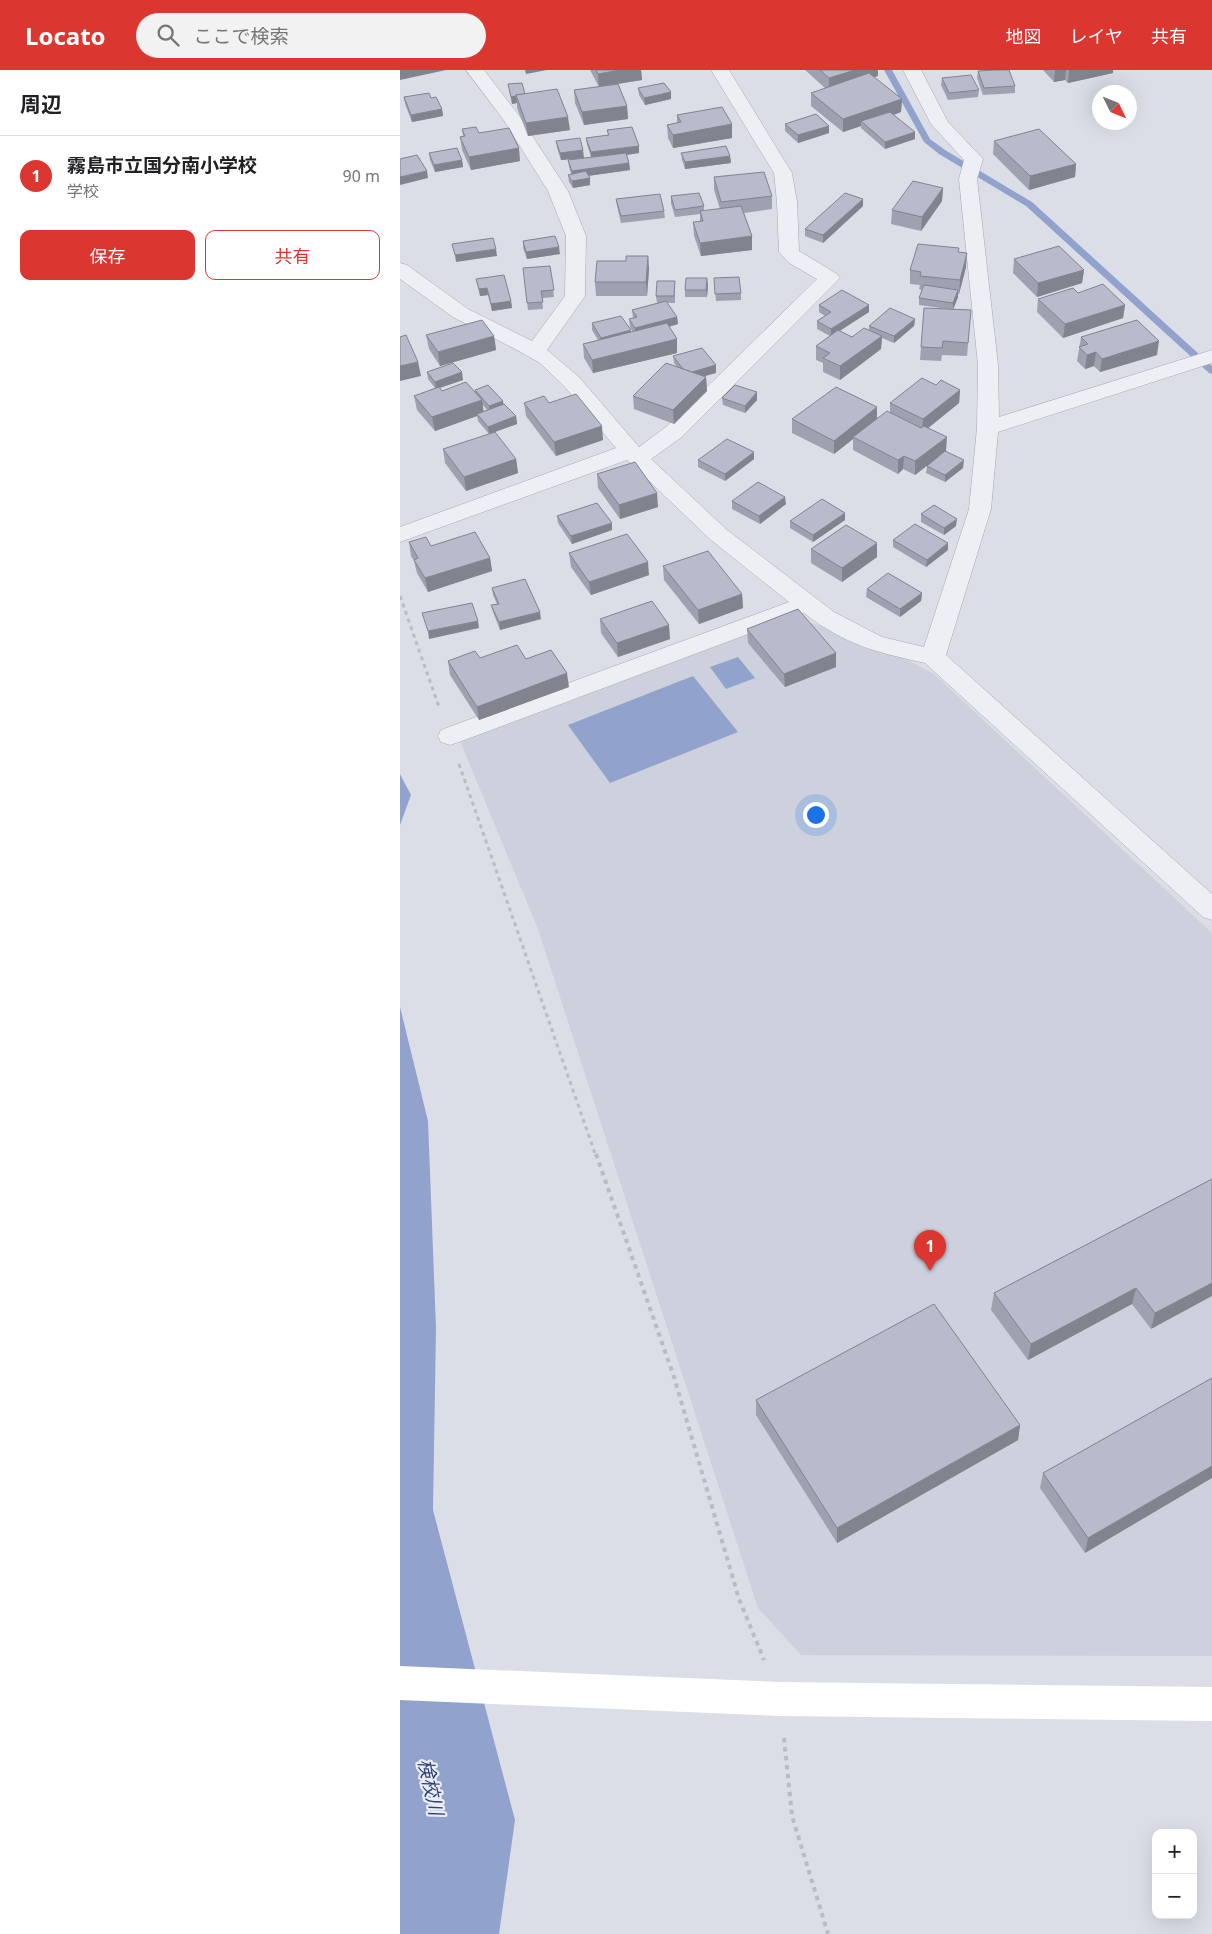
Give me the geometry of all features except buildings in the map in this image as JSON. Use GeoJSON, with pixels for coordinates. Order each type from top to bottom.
{"type":"FeatureCollection","features":[{"type":"Feature","properties":{"kind":"main road"},"geometry":{"type":"LineString","coordinates":[[400,1683],[780,1699],[1212,1704]]}},
{"type":"Feature","properties":{"kind":"street"},"geometry":{"type":"LineString","coordinates":[[475,70],[511,117],[558,191],[576,236],[576,296],[534,352]]}},
{"type":"Feature","properties":{"kind":"street"},"geometry":{"type":"LineString","coordinates":[[400,535],[633,455],[674,432],[830,278],[789,252],[787,202],[783,173],[720,70]]}},
{"type":"Feature","properties":{"kind":"street"},"geometry":{"type":"LineString","coordinates":[[912,70],[940,124],[974,159],[968,179],[988,365],[988,428],[980,509],[933,657]]}},
{"type":"Feature","properties":{"kind":"street"},"geometry":{"type":"LineString","coordinates":[[400,270],[426,290],[466,316],[545,357],[569,379],[633,455],[719,535],[806,604],[861,638],[892,648],[933,657],[1212,910]]}},
{"type":"Feature","properties":{"kind":"street"},"geometry":{"type":"LineString","coordinates":[[988,428],[1211,356]]}},
{"type":"Feature","properties":{"kind":"street"},"geometry":{"type":"LineString","coordinates":[[450,736],[806,604]]}},
{"type":"Feature","properties":{"kind":"path"},"geometry":{"type":"LineString","coordinates":[[400,596],[674,1377],[739,1599],[780,1699],[792,1816],[828,1934]]}},
{"type":"Feature","properties":{"kind":"shaded area"},"geometry":{"type":"Polygon","coordinates":[[[792,616],[891,651],[934,674],[1212,933],[1212,1656],[801,1655],[758,1608],[538,929],[458,736],[792,616]]]}},
{"type":"Feature","properties":{"kind":"water"},"geometry":{"type":"Polygon","coordinates":[[[738,657],[755,678],[726,689],[710,667],[738,657]]]}},
{"type":"Feature","properties":{"kind":"water"},"geometry":{"type":"Polygon","coordinates":[[[693,676],[738,732],[610,783],[568,725],[693,676]]]}},
{"type":"Feature","properties":{"kind":"water"},"geometry":{"type":"Polygon","coordinates":[[[400,774],[411,795],[400,825],[400,774]]]}},
{"type":"Feature","properties":{"kind":"water","name":"検校川"},"geometry":{"type":"Polygon","coordinates":[[[400,1007],[428,1121],[436,1328],[433,1510],[515,1820],[499,1934],[400,1934],[400,1007]]]}},
{"type":"Feature","properties":{"kind":"waterway"},"geometry":{"type":"LineString","coordinates":[[888,70],[927,140],[942,152],[1029,204],[1212,371]]}},
{"type":"Feature","properties":{"kind":"place","name":"霧島市立国分南小学校"},"geometry":{"type":"Point","coordinates":[930,1271]}}]}
